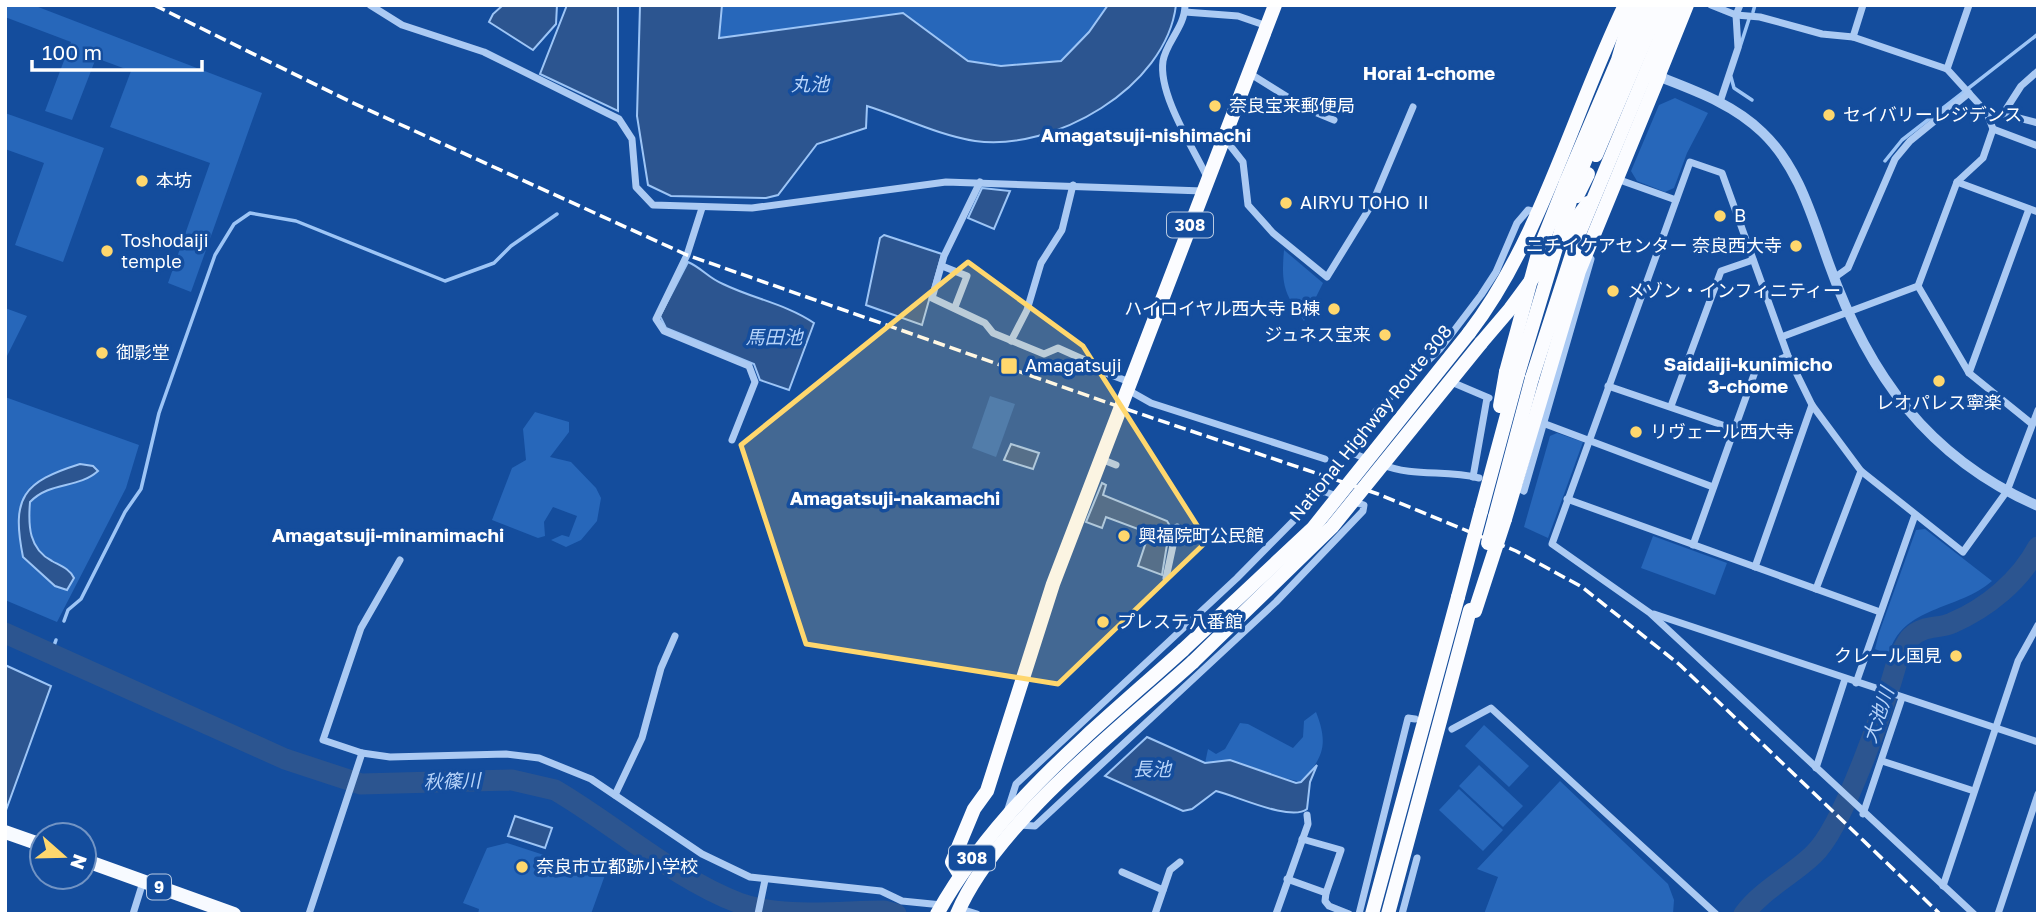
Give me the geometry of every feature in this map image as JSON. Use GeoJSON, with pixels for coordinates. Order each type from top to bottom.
{"type":"FeatureCollection","features":[{"type":"Feature","properties":{"kind":"highway","name":"308"},"geometry":{"type":"LineString","coordinates":[[960,875],[952,862],[974,809],[987,791],[1053,584],[1275,5]]}},
{"type":"Feature","properties":{"kind":"highway","name":"National Highway Route 308"},"geometry":{"type":"LineString","coordinates":[[958,911],[980,874],[1019,825],[1313,528],[1485,312],[1536,212],[1625,5]]}},
{"type":"Feature","properties":{"kind":"highway"},"geometry":{"type":"LineString","coordinates":[[1500,518],[1539,250],[1618,60],[1634,5]]}},
{"type":"Feature","properties":{"kind":"highway"},"geometry":{"type":"LineString","coordinates":[[1372,914],[1481,511],[1574,188],[1648,5]]}},
{"type":"Feature","properties":{"kind":"highway","name":"308"},"geometry":{"type":"LineString","coordinates":[[1510,309],[1588,174],[1660,5]]}},
{"type":"Feature","properties":{"kind":"highway"},"geometry":{"type":"LineString","coordinates":[[1519,375],[1674,5]]}},
{"type":"Feature","properties":{"kind":"highway","name":"National Highway Route 308"},"geometry":{"type":"LineString","coordinates":[[939,910],[960,875],[1006,813],[1042,776],[1188,656],[1332,527],[1510,309],[1612,167],[1659,76],[1687,5]]}},
{"type":"Feature","properties":{"kind":"highway"},"geometry":{"type":"LineString","coordinates":[[1388,914],[1441,717],[1567,305],[1659,76]]}},
{"type":"Feature","properties":{"kind":"highway"},"geometry":{"type":"LineString","coordinates":[[987,791],[992,801],[1019,825]]}},
{"type":"Feature","properties":{"kind":"main road"},"geometry":{"type":"LineString","coordinates":[[5,832],[28,840]]}},
{"type":"Feature","properties":{"kind":"main road","name":"9"},"geometry":{"type":"LineString","coordinates":[[98,865],[234,914]]}},
{"type":"Feature","properties":{"kind":"street"},"geometry":{"type":"LineString","coordinates":[[370,5],[402,25],[484,52],[619,119],[632,139],[636,187],[653,205],[702,208],[752,208],[904,185],[980,182],[1073,186],[1206,185],[1165,89],[1163,60],[1185,8],[1238,16],[1267,26]]}},
{"type":"Feature","properties":{"kind":"street"},"geometry":{"type":"LineString","coordinates":[[1711,5],[1737,15],[1760,17],[1822,34],[1853,37],[1947,69],[1987,113],[1993,129],[1983,158],[1957,182],[1918,286],[1784,336]]}},
{"type":"Feature","properties":{"kind":"street"},"geometry":{"type":"LineString","coordinates":[[1720,102],[1738,48],[1737,15],[1740,5]]}},
{"type":"Feature","properties":{"kind":"street"},"geometry":{"type":"LineString","coordinates":[[1853,37],[1863,5]]}},
{"type":"Feature","properties":{"kind":"street"},"geometry":{"type":"LineString","coordinates":[[1947,69],[1969,5]]}},
{"type":"Feature","properties":{"kind":"street"},"geometry":{"type":"LineString","coordinates":[[1602,55],[1720,102],[1763,133],[1793,171],[1847,314],[1888,386],[1912,416],[1963,463],[2007,491],[2038,506]]}},
{"type":"Feature","properties":{"kind":"street"},"geometry":{"type":"LineString","coordinates":[[2003,114],[2021,86],[2038,71]]}},
{"type":"Feature","properties":{"kind":"street"},"geometry":{"type":"LineString","coordinates":[[1249,74],[1305,108],[1334,120]]}},
{"type":"Feature","properties":{"kind":"street"},"geometry":{"type":"LineString","coordinates":[[1834,278],[1848,268],[1895,159],[1910,141],[1966,90]]}},
{"type":"Feature","properties":{"kind":"street"},"geometry":{"type":"LineString","coordinates":[[1225,138],[1243,162],[1248,205],[1273,233],[1327,277],[1372,204],[1413,107]]}},
{"type":"Feature","properties":{"kind":"street"},"geometry":{"type":"LineString","coordinates":[[1987,113],[2038,123]]}},
{"type":"Feature","properties":{"kind":"street"},"geometry":{"type":"LineString","coordinates":[[1993,129],[2038,146]]}},
{"type":"Feature","properties":{"kind":"street"},"geometry":{"type":"LineString","coordinates":[[1974,914],[1863,814],[1650,613],[1552,544],[1690,162],[1722,173],[1784,336],[1788,356],[1812,405],[1861,471],[1964,552],[2007,491],[2038,410]]}},
{"type":"Feature","properties":{"kind":"street"},"geometry":{"type":"LineString","coordinates":[[1616,178],[1676,201]]}},
{"type":"Feature","properties":{"kind":"street"},"geometry":{"type":"LineString","coordinates":[[980,182],[942,266],[932,298],[985,323],[993,333],[1011,341],[1044,354],[1058,348],[1087,361],[1092,368],[1129,386],[1151,403],[1325,459]]}},
{"type":"Feature","properties":{"kind":"street"},"geometry":{"type":"LineString","coordinates":[[1957,182],[2038,212]]}},
{"type":"Feature","properties":{"kind":"street"},"geometry":{"type":"LineString","coordinates":[[1011,341],[1027,310],[1041,263],[1062,230],[1073,186]]}},
{"type":"Feature","properties":{"kind":"street"},"geometry":{"type":"LineString","coordinates":[[1522,490],[1524,491],[1608,198]]}},
{"type":"Feature","properties":{"kind":"street"},"geometry":{"type":"LineString","coordinates":[[702,208],[687,255],[656,319],[664,331],[749,366],[755,382],[732,440]]}},
{"type":"Feature","properties":{"kind":"street"},"geometry":{"type":"LineString","coordinates":[[1969,373],[2029,209]]}},
{"type":"Feature","properties":{"kind":"street"},"geometry":{"type":"LineString","coordinates":[[1419,368],[1489,399],[1476,477],[1461,473],[1418,475],[1392,469],[1354,454],[1376,411],[1419,368],[1440,349],[1481,295],[1496,272],[1517,223],[1528,211],[1536,212]]}},
{"type":"Feature","properties":{"kind":"street"},"geometry":{"type":"LineString","coordinates":[[1671,406],[1721,271],[1753,260]]}},
{"type":"Feature","properties":{"kind":"street"},"geometry":{"type":"LineString","coordinates":[[942,266],[967,276],[955,307]]}},
{"type":"Feature","properties":{"kind":"street"},"geometry":{"type":"LineString","coordinates":[[1918,286],[1969,373],[2032,424]]}},
{"type":"Feature","properties":{"kind":"street"},"geometry":{"type":"LineString","coordinates":[[1693,545],[1756,369],[1788,356]]}},
{"type":"Feature","properties":{"kind":"street"},"geometry":{"type":"LineString","coordinates":[[1608,386],[1734,429]]}},
{"type":"Feature","properties":{"kind":"street"},"geometry":{"type":"LineString","coordinates":[[1755,567],[1812,405]]}},
{"type":"Feature","properties":{"kind":"street"},"geometry":{"type":"LineString","coordinates":[[1542,422],[1713,487]]}},
{"type":"Feature","properties":{"kind":"street"},"geometry":{"type":"LineString","coordinates":[[1101,459],[1116,465]]}},
{"type":"Feature","properties":{"kind":"street"},"geometry":{"type":"LineString","coordinates":[[1816,589],[1861,471]]}},
{"type":"Feature","properties":{"kind":"street"},"geometry":{"type":"LineString","coordinates":[[1006,813],[1016,785],[1237,578],[1323,491],[1364,505],[1363,511],[1335,543],[1276,602],[1035,826],[1019,825]]}},
{"type":"Feature","properties":{"kind":"street"},"geometry":{"type":"LineString","coordinates":[[1567,499],[1880,612]]}},
{"type":"Feature","properties":{"kind":"street"},"geometry":{"type":"LineString","coordinates":[[1856,683],[1915,515]]}},
{"type":"Feature","properties":{"kind":"street"},"geometry":{"type":"LineString","coordinates":[[1166,578],[1177,527]]}},
{"type":"Feature","properties":{"kind":"street"},"geometry":{"type":"LineString","coordinates":[[400,560],[361,628],[323,740],[362,753],[390,757],[506,754],[538,758],[591,779],[702,854],[732,870],[765,881],[881,891],[902,901],[939,910],[977,914]]}},
{"type":"Feature","properties":{"kind":"street"},"geometry":{"type":"LineString","coordinates":[[1650,613],[2038,742]]}},
{"type":"Feature","properties":{"kind":"street"},"geometry":{"type":"LineString","coordinates":[[1943,886],[2018,660],[2038,625]]}},
{"type":"Feature","properties":{"kind":"street"},"geometry":{"type":"LineString","coordinates":[[615,795],[642,738],[661,668],[675,636]]}},
{"type":"Feature","properties":{"kind":"street"},"geometry":{"type":"LineString","coordinates":[[2029,640],[2038,643]]}},
{"type":"Feature","properties":{"kind":"street"},"geometry":{"type":"LineString","coordinates":[[1816,768],[1845,679]]}},
{"type":"Feature","properties":{"kind":"street"},"geometry":{"type":"LineString","coordinates":[[1863,814],[1882,761],[1900,697]]}},
{"type":"Feature","properties":{"kind":"street"},"geometry":{"type":"LineString","coordinates":[[1452,729],[1491,708],[1716,914]]}},
{"type":"Feature","properties":{"kind":"street"},"geometry":{"type":"LineString","coordinates":[[1359,914],[1408,718],[1415,719]]}},
{"type":"Feature","properties":{"kind":"street"},"geometry":{"type":"LineString","coordinates":[[309,914],[362,753]]}},
{"type":"Feature","properties":{"kind":"street"},"geometry":{"type":"LineString","coordinates":[[1882,761],[1974,791]]}},
{"type":"Feature","properties":{"kind":"street"},"geometry":{"type":"LineString","coordinates":[[1998,914],[2035,813],[2038,794]]}},
{"type":"Feature","properties":{"kind":"street"},"geometry":{"type":"LineString","coordinates":[[1276,914],[1308,824],[1307,815]]}},
{"type":"Feature","properties":{"kind":"street"},"geometry":{"type":"LineString","coordinates":[[1302,839],[1341,850],[1325,901],[1329,906],[1349,914]]}},
{"type":"Feature","properties":{"kind":"street"},"geometry":{"type":"LineString","coordinates":[[1402,914],[1417,858]]}},
{"type":"Feature","properties":{"kind":"street"},"geometry":{"type":"LineString","coordinates":[[1155,914],[1170,870],[1180,862]]}},
{"type":"Feature","properties":{"kind":"street"},"geometry":{"type":"LineString","coordinates":[[1122,872],[1163,890]]}},
{"type":"Feature","properties":{"kind":"street"},"geometry":{"type":"LineString","coordinates":[[1287,879],[1326,893]]}},
{"type":"Feature","properties":{"kind":"street"},"geometry":{"type":"LineString","coordinates":[[133,914],[144,881]]}},
{"type":"Feature","properties":{"kind":"street"},"geometry":{"type":"LineString","coordinates":[[758,914],[765,881]]}},
{"type":"Feature","properties":{"kind":"highlighted area"},"geometry":{"type":"Polygon","coordinates":[[[968,262],[1083,346],[1207,541],[1058,684],[806,644],[741,445],[968,262]]]}},
{"type":"Feature","properties":{"kind":"shaded area"},"geometry":{"type":"Polygon","coordinates":[[[5,5],[33,5],[262,93],[191,292],[168,283],[210,163],[110,127],[131,71],[96,58],[72,120],[45,111],[71,42],[5,17],[5,5]]]}},
{"type":"Feature","properties":{"kind":"shaded area"},"geometry":{"type":"Polygon","coordinates":[[[722,5],[1108,5],[1089,32],[1061,61],[1001,66],[968,61],[903,13],[719,38],[722,5]]]}},
{"type":"Feature","properties":{"kind":"shaded area"},"geometry":{"type":"Polygon","coordinates":[[[1675,98],[1708,113],[1687,153],[1674,188],[1665,192],[1637,181],[1631,171],[1659,105],[1675,98]]]}},
{"type":"Feature","properties":{"kind":"shaded area"},"geometry":{"type":"Polygon","coordinates":[[[5,113],[104,148],[63,262],[15,245],[44,163],[5,149],[5,113]]]}},
{"type":"Feature","properties":{"kind":"shaded area"},"geometry":{"type":"Polygon","coordinates":[[[1284,250],[1323,283],[1304,321],[1285,288],[1284,250]]]}},
{"type":"Feature","properties":{"kind":"shaded area"},"geometry":{"type":"Polygon","coordinates":[[[5,308],[27,316],[5,360],[5,308]]]}},
{"type":"Feature","properties":{"kind":"shaded area"},"geometry":{"type":"Polygon","coordinates":[[[990,396],[1015,404],[996,457],[972,448],[990,396]]]}},
{"type":"Feature","properties":{"kind":"shaded area"},"geometry":{"type":"Polygon","coordinates":[[[5,397],[139,445],[126,488],[57,622],[5,600],[5,397]],[[97,471],[32,485],[20,520],[23,557],[71,571],[49,558],[36,545],[30,527],[30,502],[47,491],[90,477],[97,471]]]}},
{"type":"Feature","properties":{"kind":"shaded area"},"geometry":{"type":"Polygon","coordinates":[[[535,412],[569,422],[569,432],[550,457],[571,462],[596,488],[601,498],[597,521],[581,540],[566,547],[551,540],[562,535],[569,537],[577,516],[553,507],[544,522],[545,536],[538,538],[492,520],[512,468],[526,460],[523,429],[535,412]]]}},
{"type":"Feature","properties":{"kind":"shaded area"},"geometry":{"type":"Polygon","coordinates":[[[1557,433],[1583,442],[1548,538],[1524,527],[1550,436],[1557,433]]]}},
{"type":"Feature","properties":{"kind":"shaded area"},"geometry":{"type":"Polygon","coordinates":[[[1925,529],[1992,581],[1905,627],[1895,639],[1889,655],[1875,649],[1879,633],[1916,530],[1925,529]]]}},
{"type":"Feature","properties":{"kind":"shaded area"},"geometry":{"type":"Polygon","coordinates":[[[1653,536],[1727,563],[1715,595],[1641,568],[1653,536]]]}},
{"type":"Feature","properties":{"kind":"shaded area"},"geometry":{"type":"Polygon","coordinates":[[[1316,712],[1322,733],[1322,750],[1301,782],[1254,771],[1230,760],[1205,763],[1208,749],[1216,754],[1225,749],[1240,723],[1248,724],[1293,748],[1303,737],[1304,721],[1316,712]]]}},
{"type":"Feature","properties":{"kind":"shaded area"},"geometry":{"type":"Polygon","coordinates":[[[1484,725],[1529,766],[1509,787],[1465,746],[1484,725]]]}},
{"type":"Feature","properties":{"kind":"shaded area"},"geometry":{"type":"Polygon","coordinates":[[[1479,765],[1523,806],[1503,827],[1459,786],[1479,765]]]}},
{"type":"Feature","properties":{"kind":"shaded area"},"geometry":{"type":"Polygon","coordinates":[[[1560,781],[1668,884],[1674,900],[1673,914],[1484,914],[1498,877],[1477,869],[1560,781]]]}},
{"type":"Feature","properties":{"kind":"shaded area"},"geometry":{"type":"Polygon","coordinates":[[[1459,789],[1503,830],[1483,851],[1439,810],[1459,789]]]}},
{"type":"Feature","properties":{"kind":"shaded area"},"geometry":{"type":"Polygon","coordinates":[[[507,843],[605,875],[591,914],[478,914],[479,909],[463,903],[487,848],[507,843]]]}},
{"type":"Feature","properties":{"kind":"water"},"geometry":{"type":"Polygon","coordinates":[[[503,5],[557,5],[556,24],[533,50],[489,22],[503,5]]]}},
{"type":"Feature","properties":{"kind":"water"},"geometry":{"type":"Polygon","coordinates":[[[567,5],[618,5],[618,111],[540,74],[567,5]]]}},
{"type":"Feature","properties":{"kind":"water","name":"丸池"},"geometry":{"type":"Polygon","coordinates":[[[640,5],[722,5],[719,38],[903,13],[968,61],[1001,66],[1061,61],[1089,32],[1108,5],[1176,5],[1168,35],[1151,63],[1129,87],[1101,108],[1070,125],[1038,136],[1006,142],[975,141],[934,130],[867,106],[866,128],[817,144],[778,195],[766,198],[671,196],[648,185],[637,116],[640,5]]]}},
{"type":"Feature","properties":{"kind":"water"},"geometry":{"type":"Polygon","coordinates":[[[982,188],[1010,191],[994,229],[968,218],[982,188]]]}},
{"type":"Feature","properties":{"kind":"water"},"geometry":{"type":"Polygon","coordinates":[[[884,235],[942,254],[922,325],[866,305],[880,238],[884,235]]]}},
{"type":"Feature","properties":{"kind":"water","name":"馬田池"},"geometry":{"type":"Polygon","coordinates":[[[688,262],[718,282],[792,311],[814,323],[789,390],[760,380],[754,364],[666,328],[660,316],[688,262]]]}},
{"type":"Feature","properties":{"kind":"water"},"geometry":{"type":"Polygon","coordinates":[[[1011,444],[1039,453],[1033,469],[1004,460],[1011,444]]]}},
{"type":"Feature","properties":{"kind":"water"},"geometry":{"type":"Polygon","coordinates":[[[80,464],[93,466],[98,471],[90,477],[46,491],[30,502],[29,520],[34,543],[44,556],[72,575],[74,578],[67,590],[55,586],[23,557],[19,520],[21,506],[34,486],[45,478],[80,464]]]}},
{"type":"Feature","properties":{"kind":"water"},"geometry":{"type":"Polygon","coordinates":[[[1102,483],[1106,485],[1103,495],[1167,521],[1170,526],[1162,575],[1138,566],[1149,533],[1106,517],[1102,528],[1086,522],[1102,483]]]}},
{"type":"Feature","properties":{"kind":"water"},"geometry":{"type":"Polygon","coordinates":[[[5,665],[51,686],[5,813],[5,665]]]}},
{"type":"Feature","properties":{"kind":"water","name":"長池"},"geometry":{"type":"Polygon","coordinates":[[[1147,737],[1205,763],[1230,760],[1296,783],[1301,782],[1317,765],[1310,782],[1307,809],[1299,812],[1277,810],[1216,791],[1192,809],[1183,811],[1105,776],[1147,737]]]}},
{"type":"Feature","properties":{"kind":"water"},"geometry":{"type":"Polygon","coordinates":[[[515,816],[552,828],[545,848],[508,836],[515,816]]]}},
{"type":"Feature","properties":{"kind":"waterway"},"geometry":{"type":"LineString","coordinates":[[1753,12],[1755,5]]}},
{"type":"Feature","properties":{"kind":"waterway"},"geometry":{"type":"LineString","coordinates":[[1740,47],[1749,19]]}},
{"type":"Feature","properties":{"kind":"waterway"},"geometry":{"type":"LineString","coordinates":[[1885,161],[1902,140],[2038,34]]}},
{"type":"Feature","properties":{"kind":"waterway"},"geometry":{"type":"LineString","coordinates":[[1731,77],[1734,88],[1752,100]]}},
{"type":"Feature","properties":{"kind":"waterway"},"geometry":{"type":"LineString","coordinates":[[64,621],[68,610],[81,599],[125,512],[141,489],[159,413],[215,255],[234,224],[250,213],[296,221],[445,281],[494,263],[511,246],[557,214]]}},
{"type":"Feature","properties":{"kind":"waterway","name":"大池川"},"geometry":{"type":"LineString","coordinates":[[1744,914],[1760,897],[1813,855],[1825,840],[1851,791],[1875,730],[1899,655],[1909,639],[1916,633],[1947,625],[1978,610],[2012,582],[2038,547]]}},
{"type":"Feature","properties":{"kind":"waterway","name":"秋篠川"},"geometry":{"type":"LineString","coordinates":[[5,633],[285,759],[361,784],[512,780],[555,790],[668,866],[715,893],[739,903],[792,913],[884,911],[896,914]]}},
{"type":"Feature","properties":{"kind":"waterway"},"geometry":{"type":"LineString","coordinates":[[51,654],[56,640]]}},
{"type":"Feature","properties":{"kind":"railway"},"geometry":{"type":"LineString","coordinates":[[154,5],[351,102],[687,255],[1120,407],[1378,494],[1516,551],[1582,587],[1680,665],[1940,914]]}},
{"type":"Feature","properties":{"kind":"place","name":"奈良宝来郵便局"},"geometry":{"type":"Point","coordinates":[1215,106]}},
{"type":"Feature","properties":{"kind":"place","name":"セイバリーレジデンス"},"geometry":{"type":"Point","coordinates":[1829,115]}},
{"type":"Feature","properties":{"kind":"place","name":"本坊"},"geometry":{"type":"Point","coordinates":[142,181]}},
{"type":"Feature","properties":{"kind":"place","name":"AIRYU TOHO Ⅱ"},"geometry":{"type":"Point","coordinates":[1286,203]}},
{"type":"Feature","properties":{"kind":"place","name":"B"},"geometry":{"type":"Point","coordinates":[1720,216]}},
{"type":"Feature","properties":{"kind":"place","name":"ニチイケアセンター 奈良西大寺"},"geometry":{"type":"Point","coordinates":[1796,246]}},
{"type":"Feature","properties":{"kind":"place","name":"Toshodaiji temple"},"geometry":{"type":"Point","coordinates":[107,251]}},
{"type":"Feature","properties":{"kind":"place","name":"メゾン・インフィニティー"},"geometry":{"type":"Point","coordinates":[1613,291]}},
{"type":"Feature","properties":{"kind":"place","name":"ハイロイヤル西大寺 B棟"},"geometry":{"type":"Point","coordinates":[1334,309]}},
{"type":"Feature","properties":{"kind":"place","name":"ジュネス宝来"},"geometry":{"type":"Point","coordinates":[1385,335]}},
{"type":"Feature","properties":{"kind":"place","name":"御影堂"},"geometry":{"type":"Point","coordinates":[102,353]}},
{"type":"Feature","properties":{"kind":"place","name":"Amagatsuji"},"geometry":{"type":"Point","coordinates":[1009,366]}},
{"type":"Feature","properties":{"kind":"place","name":"レオパレス寧楽"},"geometry":{"type":"Point","coordinates":[1939,381]}},
{"type":"Feature","properties":{"kind":"place","name":"リヴェール西大寺"},"geometry":{"type":"Point","coordinates":[1636,432]}},
{"type":"Feature","properties":{"kind":"place","name":"興福院町公民館"},"geometry":{"type":"Point","coordinates":[1124,536]}},
{"type":"Feature","properties":{"kind":"place","name":"プレステ八番館"},"geometry":{"type":"Point","coordinates":[1103,622]}},
{"type":"Feature","properties":{"kind":"place","name":"クレール国見"},"geometry":{"type":"Point","coordinates":[1956,656]}},
{"type":"Feature","properties":{"kind":"place","name":"奈良市立都跡小学校"},"geometry":{"type":"Point","coordinates":[522,867]}},
{"type":"Feature","properties":{"kind":"district","name":"Horai 1-chome"},"geometry":{"type":"Point","coordinates":[1429,73]}},
{"type":"Feature","properties":{"kind":"district","name":"Amagatsuji-nishimachi"},"geometry":{"type":"Point","coordinates":[1146,135]}},
{"type":"Feature","properties":{"kind":"district","name":"Saidaiji-kunimicho 3-chome"},"geometry":{"type":"Point","coordinates":[1748,375]}},
{"type":"Feature","properties":{"kind":"district","name":"Amagatsuji-nakamachi"},"geometry":{"type":"Point","coordinates":[895,498]}},
{"type":"Feature","properties":{"kind":"district","name":"Amagatsuji-minamimachi"},"geometry":{"type":"Point","coordinates":[388,535]}}]}
